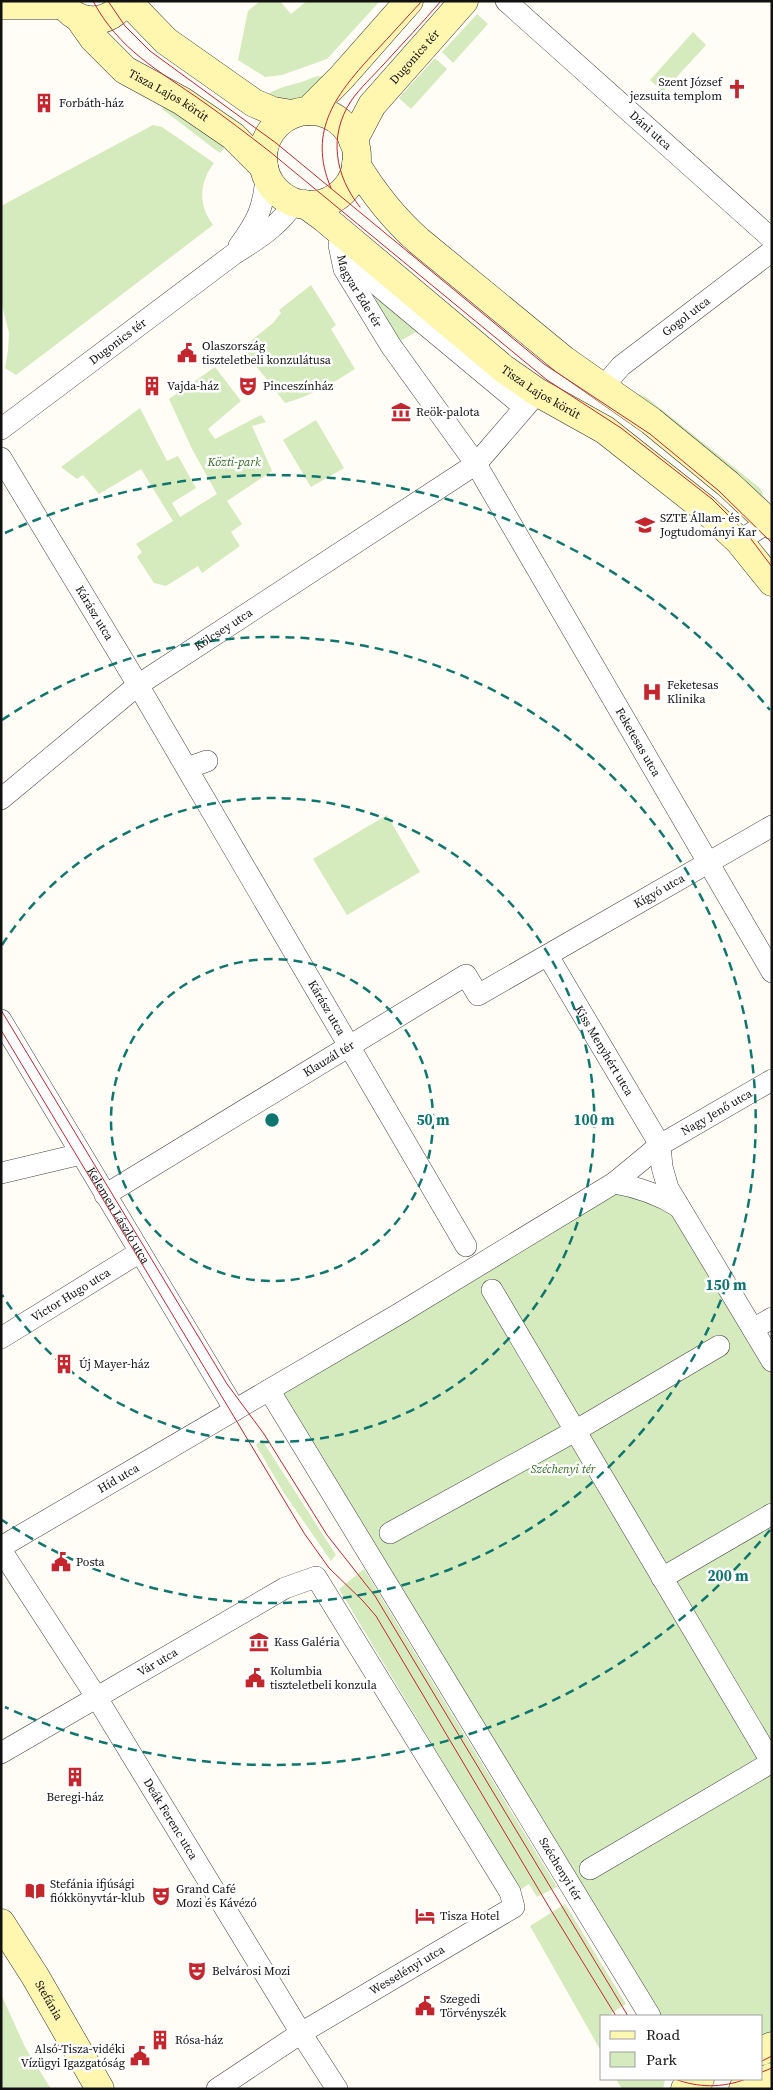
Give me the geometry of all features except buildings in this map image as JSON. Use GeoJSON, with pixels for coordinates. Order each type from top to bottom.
{"type":"FeatureCollection","features":[{"type":"Feature","properties":{"kind":"street"},"geometry":{"type":"LineString","coordinates":[[1,5],[68,8],[97,21],[115,13],[124,1]]}},
{"type":"Feature","properties":{"kind":"street"},"geometry":{"type":"LineString","coordinates":[[132,1],[153,30],[166,41],[254,103],[273,111],[322,112],[336,118],[346,128],[355,152],[378,199],[396,221],[564,360],[652,421],[771,522],[739,541]]}},
{"type":"Feature","properties":{"kind":"street"},"geometry":{"type":"LineString","coordinates":[[355,152],[350,180],[340,193],[321,203],[300,203],[281,195],[265,171],[263,154],[268,137],[281,120],[300,112],[341,78],[409,1]]}},
{"type":"Feature","properties":{"kind":"street","name":"Dugonics tér"},"geometry":{"type":"LineString","coordinates":[[355,152],[372,105],[464,1]]}},
{"type":"Feature","properties":{"kind":"street","name":"Dáni utca"},"geometry":{"type":"LineString","coordinates":[[506,1],[772,239]]}},
{"type":"Feature","properties":{"kind":"street","name":"Tisza Lajos körút"},"geometry":{"type":"LineString","coordinates":[[68,8],[93,38],[125,70],[182,101],[218,126],[250,151],[265,171]]}},
{"type":"Feature","properties":{"kind":"street","name":"Dugonics tér"},"geometry":{"type":"LineString","coordinates":[[234,254],[258,218],[265,197],[265,171]]}},
{"type":"Feature","properties":{"kind":"street","name":"Tisza Lajos körút"},"geometry":{"type":"LineString","coordinates":[[300,203],[324,218],[504,369],[538,392],[605,430],[705,509],[739,541],[772,582]]}},
{"type":"Feature","properties":{"kind":"street","name":"Dugonics tér"},"geometry":{"type":"LineString","coordinates":[[1,429],[234,254],[273,229],[300,203]]}},
{"type":"Feature","properties":{"kind":"street","name":"Magyar Ede tér"},"geometry":{"type":"LineString","coordinates":[[458,478],[476,464],[528,403],[347,261],[339,245],[344,269],[390,346],[476,464],[504,512]]}},
{"type":"Feature","properties":{"kind":"street","name":"Gogol utca"},"geometry":{"type":"LineString","coordinates":[[604,386],[621,366],[772,251]]}},
{"type":"Feature","properties":{"kind":"street","name":"Kárász utca"},"geometry":{"type":"LineString","coordinates":[[1,458],[187,768],[466,1246]]}},
{"type":"Feature","properties":{"kind":"street","name":"Kölcsey utca"},"geometry":{"type":"LineString","coordinates":[[1,799],[138,685],[458,478]]}},
{"type":"Feature","properties":{"kind":"street","name":"Feketesas utca"},"geometry":{"type":"LineString","coordinates":[[504,512],[707,864],[772,972]]}},
{"type":"Feature","properties":{"kind":"street"},"geometry":{"type":"LineString","coordinates":[[187,768],[207,761]]}},
{"type":"Feature","properties":{"kind":"street","name":"Kígyó utca"},"geometry":{"type":"LineString","coordinates":[[548,956],[772,826]]}},
{"type":"Feature","properties":{"kind":"street","name":"Klauzál tér"},"geometry":{"type":"LineString","coordinates":[[105,1195],[466,975],[478,994],[548,956]]}},
{"type":"Feature","properties":{"kind":"street","name":"Kiss Menyhért utca"},"geometry":{"type":"LineString","coordinates":[[548,956],[660,1145]]}},
{"type":"Feature","properties":{"kind":"street","name":"Kelemen László utca"},"geometry":{"type":"LineString","coordinates":[[1,1020],[235,1410]]}},
{"type":"Feature","properties":{"kind":"street","name":"Nagy Jenő utca"},"geometry":{"type":"LineString","coordinates":[[660,1145],[772,1080]]}},
{"type":"Feature","properties":{"kind":"street"},"geometry":{"type":"LineString","coordinates":[[235,1410],[389,1320],[614,1183],[660,1145]]}},
{"type":"Feature","properties":{"kind":"street"},"geometry":{"type":"LineString","coordinates":[[660,1145],[662,1167],[666,1181],[679,1207],[772,1361]]}},
{"type":"Feature","properties":{"kind":"street"},"geometry":{"type":"LineString","coordinates":[[1,1173],[81,1154]]}},
{"type":"Feature","properties":{"kind":"street"},"geometry":{"type":"LineString","coordinates":[[614,1183],[637,1187],[659,1195],[679,1207]]}},
{"type":"Feature","properties":{"kind":"street","name":"Victor Hugo utca"},"geometry":{"type":"LineString","coordinates":[[1,1338],[140,1252]]}},
{"type":"Feature","properties":{"kind":"street","name":"Széchenyi tér"},"geometry":{"type":"LineString","coordinates":[[492,1290],[772,1763],[590,1869]]}},
{"type":"Feature","properties":{"kind":"street"},"geometry":{"type":"LineString","coordinates":[[753,1329],[772,1318]]}},
{"type":"Feature","properties":{"kind":"street"},"geometry":{"type":"LineString","coordinates":[[390,1532],[575,1431],[719,1346]]}},
{"type":"Feature","properties":{"kind":"street","name":"Széchenyi tér"},"geometry":{"type":"LineString","coordinates":[[269,1390],[649,2015]]}},
{"type":"Feature","properties":{"kind":"street","name":"Híd utca"},"geometry":{"type":"LineString","coordinates":[[1,1546],[235,1410]]}},
{"type":"Feature","properties":{"kind":"street"},"geometry":{"type":"LineString","coordinates":[[662,1578],[772,1514]]}},
{"type":"Feature","properties":{"kind":"street","name":"Deák Ferenc utca"},"geometry":{"type":"LineString","coordinates":[[1,1550],[97,1698],[300,2033],[337,2089]]}},
{"type":"Feature","properties":{"kind":"street","name":"Vár utca"},"geometry":{"type":"LineString","coordinates":[[1,1753],[285,1588],[316,1577],[510,1892],[514,1907]]}},
{"type":"Feature","properties":{"kind":"street","name":"Wesselényi utca"},"geometry":{"type":"LineString","coordinates":[[217,2089],[300,2033],[514,1907]]}},
{"type":"Feature","properties":{"kind":"street","name":"Stefánia"},"geometry":{"type":"LineString","coordinates":[[1,1923],[35,1976],[97,2086]]}},
{"type":"Feature","properties":{"kind":"street"},"geometry":{"type":"LineString","coordinates":[[743,2089],[772,2077]]}},
{"type":"Feature","properties":{"kind":"street"},"geometry":{"type":"LineString","coordinates":[[685,2089],[698,2080]]}},
{"type":"Feature","properties":{"kind":"green space"},"geometry":{"type":"Polygon","coordinates":[[[260,1],[280,1],[291,14],[307,1],[380,1],[327,59],[282,75],[265,77],[238,60],[248,11],[260,1]]]}},
{"type":"Feature","properties":{"kind":"green space"},"geometry":{"type":"Polygon","coordinates":[[[477,14],[488,24],[453,63],[442,52],[477,14]]]}},
{"type":"Feature","properties":{"kind":"green space"},"geometry":{"type":"Polygon","coordinates":[[[693,32],[706,45],[663,92],[650,80],[693,32]]]}},
{"type":"Feature","properties":{"kind":"green space"},"geometry":{"type":"Polygon","coordinates":[[[435,58],[447,69],[411,109],[399,98],[435,58]]]}},
{"type":"Feature","properties":{"kind":"green space"},"geometry":{"type":"Polygon","coordinates":[[[322,76],[326,78],[305,99],[282,104],[267,95],[282,88],[322,76]]]}},
{"type":"Feature","properties":{"kind":"green space"},"geometry":{"type":"Polygon","coordinates":[[[172,106],[227,145],[220,153],[161,108],[172,106]]]}},
{"type":"Feature","properties":{"kind":"green space"},"geometry":{"type":"Polygon","coordinates":[[[153,125],[162,127],[214,163],[205,178],[202,194],[205,210],[213,225],[16,375],[5,368],[9,333],[1,301],[1,206],[153,125]]]}},
{"type":"Feature","properties":{"kind":"green space"},"geometry":{"type":"Polygon","coordinates":[[[311,285],[336,325],[331,329],[355,369],[322,389],[285,403],[242,348],[273,323],[281,313],[279,310],[311,285]]]}},
{"type":"Feature","properties":{"kind":"green space"},"geometry":{"type":"Polygon","coordinates":[[[378,298],[418,331],[397,343],[373,301],[378,298]]]}},
{"type":"Feature","properties":{"kind":"green space","name":"Közti-park"},"geometry":{"type":"Polygon","coordinates":[[[215,367],[241,401],[208,429],[215,439],[261,415],[266,422],[252,426],[272,471],[227,501],[242,524],[231,532],[240,546],[202,573],[198,566],[166,586],[154,583],[137,557],[142,552],[136,544],[173,521],[141,469],[99,494],[83,475],[77,479],[61,467],[140,408],[167,461],[178,456],[196,488],[172,503],[180,517],[217,494],[192,449],[169,399],[215,367]]]}},
{"type":"Feature","properties":{"kind":"green space"},"geometry":{"type":"Polygon","coordinates":[[[638,394],[646,397],[760,488],[763,494],[762,498],[631,396],[638,394]]]}},
{"type":"Feature","properties":{"kind":"green space"},"geometry":{"type":"Polygon","coordinates":[[[316,420],[344,468],[311,487],[283,440],[316,420]]]}},
{"type":"Feature","properties":{"kind":"green space"},"geometry":{"type":"Polygon","coordinates":[[[387,815],[420,872],[347,915],[313,859],[387,815]]]}},
{"type":"Feature","properties":{"kind":"green space","name":"Széchenyi tér"},"geometry":{"type":"Polygon","coordinates":[[[614,1183],[659,1195],[772,1361],[772,2046],[763,2050],[763,2015],[649,2015],[269,1390],[614,1183]]]}},
{"type":"Feature","properties":{"kind":"green space"},"geometry":{"type":"Polygon","coordinates":[[[262,1440],[336,1555],[331,1561],[284,1493],[256,1445],[262,1440]]]}},
{"type":"Feature","properties":{"kind":"green space"},"geometry":{"type":"Polygon","coordinates":[[[364,1569],[557,1887],[537,1897],[529,1884],[520,1890],[339,1589],[364,1569]]]}},
{"type":"Feature","properties":{"kind":"green space"},"geometry":{"type":"Polygon","coordinates":[[[565,1904],[626,2004],[609,2015],[600,2015],[600,2049],[530,1926],[565,1904]]]}},
{"type":"Feature","properties":{"kind":"green space"},"geometry":{"type":"Polygon","coordinates":[[[1,1994],[25,2047],[51,2089],[1,2089],[1,1994]]]}},
{"type":"Feature","properties":{"kind":"green space"},"geometry":{"type":"Polygon","coordinates":[[[617,2080],[665,2080],[663,2089],[622,2089],[617,2080]]]}},
{"type":"Feature","properties":{"kind":"tram line"},"geometry":{"type":"LineString","coordinates":[[93,1],[115,33],[141,58],[269,151],[547,380],[621,428],[712,499],[748,535],[772,567]]}},
{"type":"Feature","properties":{"kind":"tram line"},"geometry":{"type":"LineString","coordinates":[[108,1],[125,26],[150,51],[276,143],[544,364],[650,434],[719,491],[772,543]]}},
{"type":"Feature","properties":{"kind":"tram line"},"geometry":{"type":"LineString","coordinates":[[331,188],[324,167],[322,148],[324,130],[330,113],[338,97],[361,67],[422,1]]}},
{"type":"Feature","properties":{"kind":"tram line"},"geometry":{"type":"LineString","coordinates":[[360,207],[351,195],[340,169],[337,142],[344,114],[358,91],[441,1]]}},
{"type":"Feature","properties":{"kind":"tram line"},"geometry":{"type":"LineString","coordinates":[[1,1010],[227,1384],[264,1434],[327,1535],[375,1596],[627,2015]]}},
{"type":"Feature","properties":{"kind":"tram line"},"geometry":{"type":"LineString","coordinates":[[1,1030],[304,1533],[329,1568],[376,1616],[615,2015]]}},
{"type":"Feature","properties":{"kind":"tram line"},"geometry":{"type":"LineString","coordinates":[[763,2060],[772,2056]]}},
{"type":"Feature","properties":{"kind":"tram line"},"geometry":{"type":"LineString","coordinates":[[763,2072],[772,2068]]}},
{"type":"Feature","properties":{"kind":"tram line"},"geometry":{"type":"LineString","coordinates":[[678,2080],[710,2086],[743,2080]]}},
{"type":"Feature","properties":{"kind":"place","name":"Szent József jezsuita templom"},"geometry":{"type":"Point","coordinates":[737,89]}},
{"type":"Feature","properties":{"kind":"place","name":"Forbáth-ház"},"geometry":{"type":"Point","coordinates":[44,103]}},
{"type":"Feature","properties":{"kind":"place","name":"Olaszország tiszteletbeli konzulátusa"},"geometry":{"type":"Point","coordinates":[187,353]}},
{"type":"Feature","properties":{"kind":"place","name":"Vajda-ház"},"geometry":{"type":"Point","coordinates":[152,386]}},
{"type":"Feature","properties":{"kind":"place","name":"Pinceszínház"},"geometry":{"type":"Point","coordinates":[248,386]}},
{"type":"Feature","properties":{"kind":"place","name":"Reök-palota"},"geometry":{"type":"Point","coordinates":[401,412]}},
{"type":"Feature","properties":{"kind":"place","name":"SZTE Állam- és Jogtudományi Kar"},"geometry":{"type":"Point","coordinates":[645,525]}},
{"type":"Feature","properties":{"kind":"place","name":"Feketesas Klinika"},"geometry":{"type":"Point","coordinates":[652,692]}},
{"type":"Feature","properties":{"kind":"place","name":"Új Mayer-ház"},"geometry":{"type":"Point","coordinates":[64,1364]}},
{"type":"Feature","properties":{"kind":"place","name":"Posta"},"geometry":{"type":"Point","coordinates":[61,1562]}},
{"type":"Feature","properties":{"kind":"place","name":"Kass Galéria"},"geometry":{"type":"Point","coordinates":[259,1642]}},
{"type":"Feature","properties":{"kind":"place","name":"Kolumbia tiszteletbeli konzula"},"geometry":{"type":"Point","coordinates":[255,1678]}},
{"type":"Feature","properties":{"kind":"place","name":"Beregi-ház"},"geometry":{"type":"Point","coordinates":[75,1777]}},
{"type":"Feature","properties":{"kind":"place","name":"Stefánia ifjúsági fiókkönyvtár-klub"},"geometry":{"type":"Point","coordinates":[35,1891]}},
{"type":"Feature","properties":{"kind":"place","name":"Grand Café Mozi és Kávézó"},"geometry":{"type":"Point","coordinates":[161,1896]}},
{"type":"Feature","properties":{"kind":"place","name":"Tisza Hotel"},"geometry":{"type":"Point","coordinates":[425,1916]}},
{"type":"Feature","properties":{"kind":"place","name":"Belvárosi Mozi"},"geometry":{"type":"Point","coordinates":[197,1971]}},
{"type":"Feature","properties":{"kind":"place","name":"Szegedi Törvényszék"},"geometry":{"type":"Point","coordinates":[425,2006]}},
{"type":"Feature","properties":{"kind":"place","name":"Rósa-ház"},"geometry":{"type":"Point","coordinates":[160,2040]}},
{"type":"Feature","properties":{"kind":"place","name":"Alsó-Tisza-vidéki Vízügyi Igazgatóság"},"geometry":{"type":"Point","coordinates":[140,2056]}}]}
